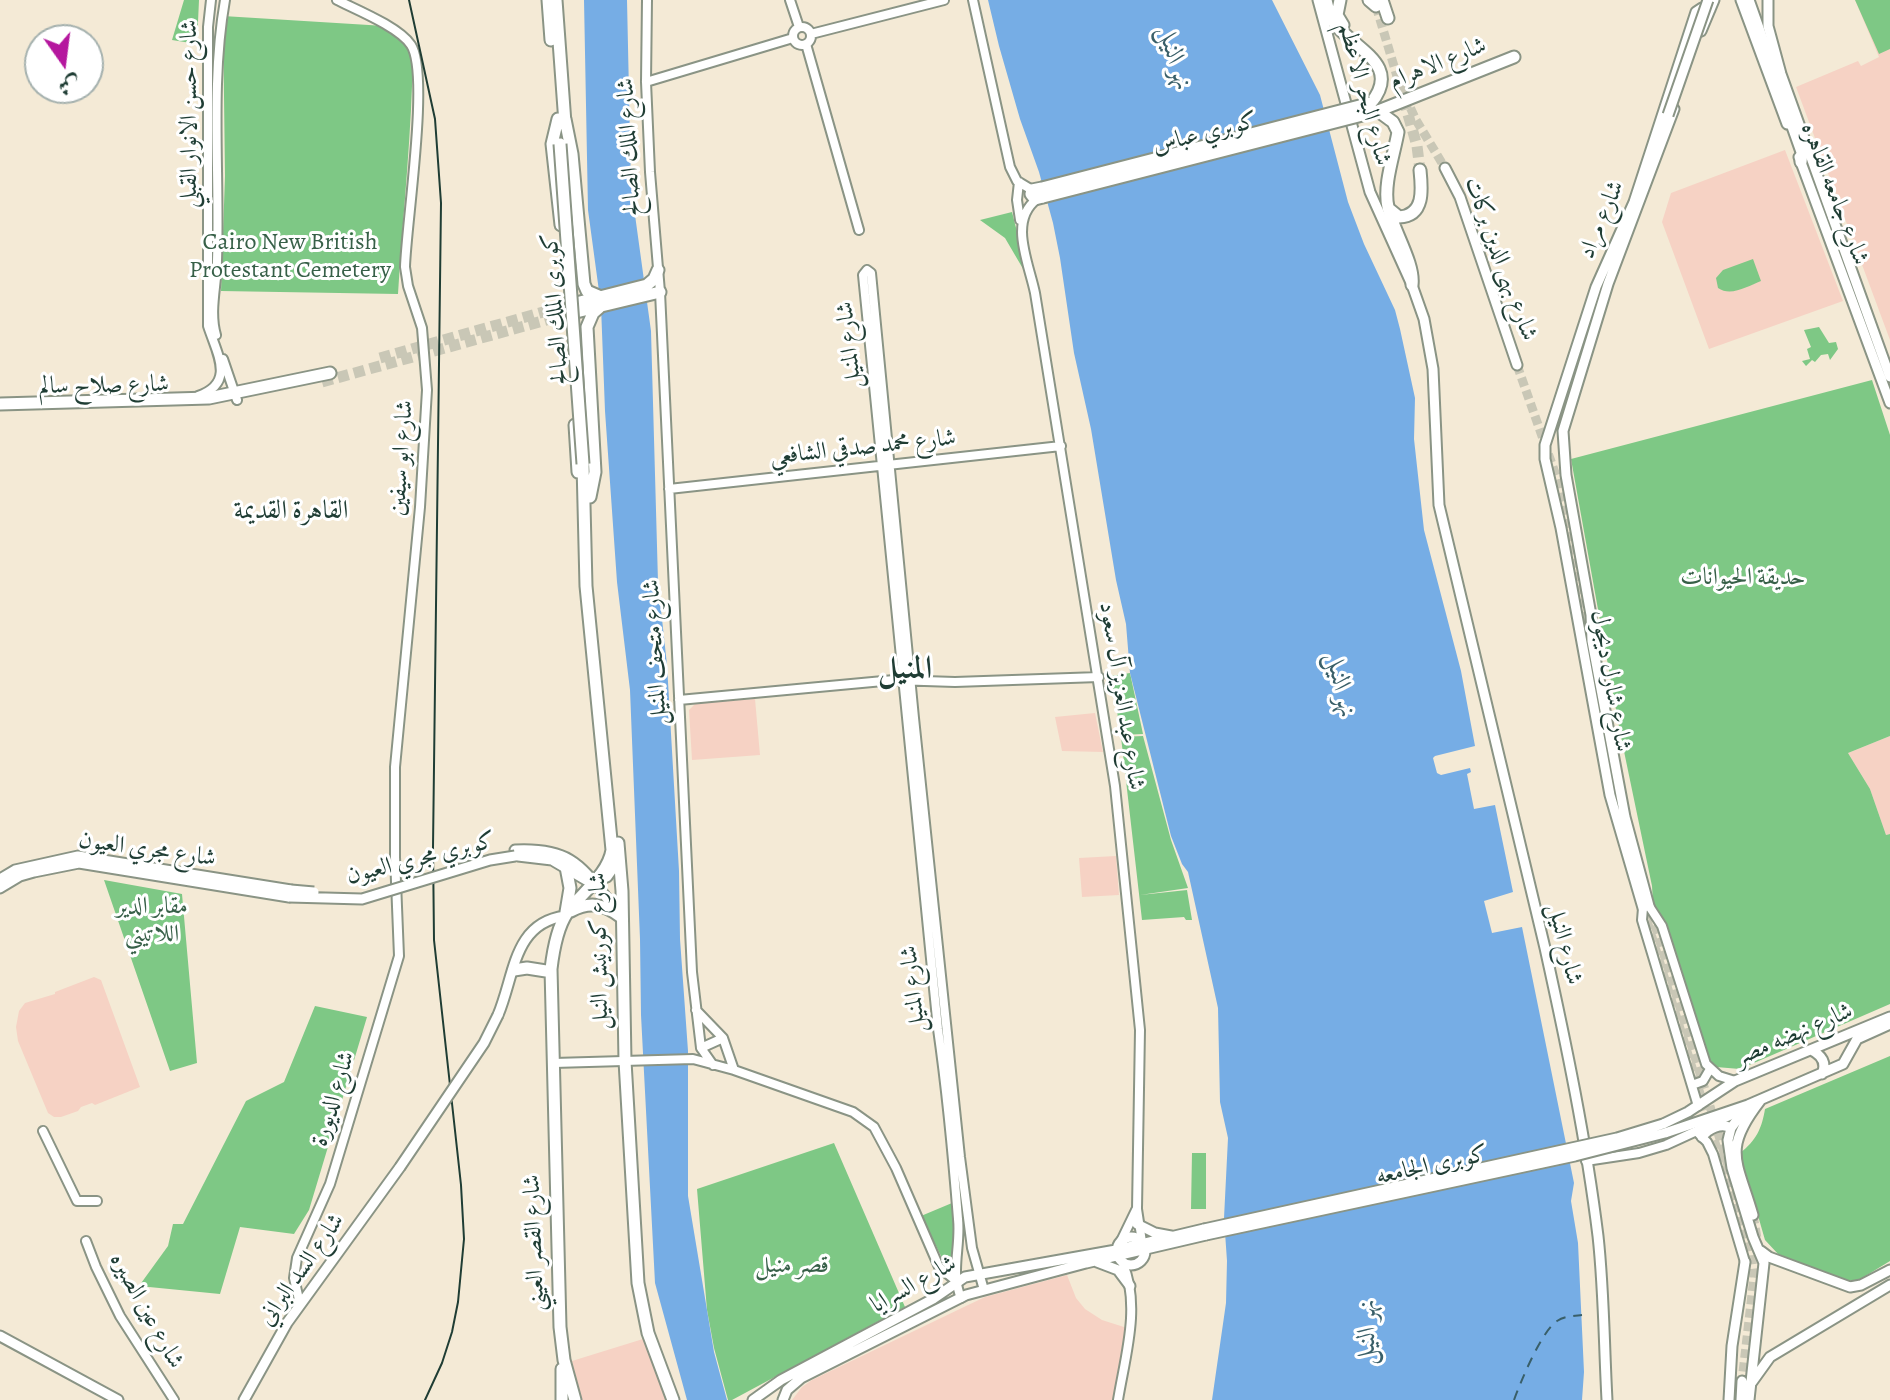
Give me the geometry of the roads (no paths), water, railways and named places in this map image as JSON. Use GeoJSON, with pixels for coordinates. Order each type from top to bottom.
{"type":"FeatureCollection","features":[{"type":"Feature","properties":{"kind":"highway"},"geometry":{"type":"LineString","coordinates":[[548,0],[561,119],[572,154],[585,289],[596,304]]}},
{"type":"Feature","properties":{"kind":"highway"},"geometry":{"type":"LineString","coordinates":[[556,0],[561,119],[552,144],[565,270],[578,473],[587,494]]}},
{"type":"Feature","properties":{"kind":"highway"},"geometry":{"type":"LineString","coordinates":[[1326,0],[1334,23],[1366,53]]}},
{"type":"Feature","properties":{"kind":"highway"},"geometry":{"type":"LineString","coordinates":[[1340,0],[1337,15],[1383,79],[1375,107],[1398,132],[1387,196],[1388,208],[1412,275],[1412,285]]}},
{"type":"Feature","properties":{"kind":"highway"},"geometry":{"type":"LineString","coordinates":[[1748,0],[1802,152],[1801,162]]}},
{"type":"Feature","properties":{"kind":"highway"},"geometry":{"type":"LineString","coordinates":[[1375,2],[1388,18]]}},
{"type":"Feature","properties":{"kind":"highway","name":"شارع الاهرام"},"geometry":{"type":"LineString","coordinates":[[1375,107],[1514,57]]}},
{"type":"Feature","properties":{"kind":"highway","name":"كوبري عباس"},"geometry":{"type":"LineString","coordinates":[[1039,193],[1375,107]]}},
{"type":"Feature","properties":{"kind":"highway","name":"كوبرى الملك الصالح"},"geometry":{"type":"LineString","coordinates":[[561,119],[587,494]]}},
{"type":"Feature","properties":{"kind":"highway"},"geometry":{"type":"LineString","coordinates":[[1388,208],[1399,217],[1416,211],[1421,195],[1420,170]]}},
{"type":"Feature","properties":{"kind":"highway"},"geometry":{"type":"LineString","coordinates":[[565,270],[574,274],[582,269]]}},
{"type":"Feature","properties":{"kind":"highway"},"geometry":{"type":"LineString","coordinates":[[568,310],[650,290],[658,270]]}},
{"type":"Feature","properties":{"kind":"highway"},"geometry":{"type":"LineString","coordinates":[[587,494],[595,472],[587,327],[596,304]]}},
{"type":"Feature","properties":{"kind":"highway"},"geometry":{"type":"LineString","coordinates":[[571,349],[588,346]]}},
{"type":"Feature","properties":{"kind":"highway"},"geometry":{"type":"LineString","coordinates":[[209,402],[236,397],[326,377],[275,384],[236,397]]}},
{"type":"Feature","properties":{"kind":"highway","name":"شارع صلاح سالم"},"geometry":{"type":"LineString","coordinates":[[0,404],[189,399],[209,402]]}},
{"type":"Feature","properties":{"kind":"highway","name":"شارع صلاح سالم"},"geometry":{"type":"LineString","coordinates":[[0,411],[209,402]]}},
{"type":"Feature","properties":{"kind":"highway","name":"شارع كورنيش النيل"},"geometry":{"type":"LineString","coordinates":[[587,494],[619,859],[625,1061],[638,1283],[648,1333],[673,1400]]}},
{"type":"Feature","properties":{"kind":"highway","name":"شارع كورنيش النيل"},"geometry":{"type":"LineString","coordinates":[[587,494],[586,586],[612,850],[607,864],[595,880]]}},
{"type":"Feature","properties":{"kind":"highway"},"geometry":{"type":"LineString","coordinates":[[564,919],[570,888],[566,867]]}},
{"type":"Feature","properties":{"kind":"highway","name":"شارع القصر العيني"},"geometry":{"type":"LineString","coordinates":[[555,1125],[551,1101],[546,971],[552,937],[595,880]]}},
{"type":"Feature","properties":{"kind":"highway"},"geometry":{"type":"LineString","coordinates":[[564,919],[578,908],[593,904],[609,908],[621,916]]}},
{"type":"Feature","properties":{"kind":"highway","name":"شارع القصر العيني"},"geometry":{"type":"LineString","coordinates":[[562,1400],[564,1360],[558,1271],[551,969],[564,919]]}},
{"type":"Feature","properties":{"kind":"highway"},"geometry":{"type":"LineString","coordinates":[[514,970],[527,968],[546,971]]}},
{"type":"Feature","properties":{"kind":"highway","name":"شارع القصر العيني"},"geometry":{"type":"LineString","coordinates":[[564,1360],[575,1400]]}},
{"type":"Feature","properties":{"kind":"main road","name":"شارع البحر الاعظم"},"geometry":{"type":"LineString","coordinates":[[1318,0],[1370,192],[1424,319],[1433,369],[1439,505]]}},
{"type":"Feature","properties":{"kind":"main road","name":"شارع جامعه القاهره"},"geometry":{"type":"LineString","coordinates":[[1741,0],[1890,403]]}},
{"type":"Feature","properties":{"kind":"main road","name":"شارع جامعه القاهره"},"geometry":{"type":"LineString","coordinates":[[1768,0],[1768,26],[1781,74],[1890,377]]}},
{"type":"Feature","properties":{"kind":"main road","name":"شارع مراد"},"geometry":{"type":"LineString","coordinates":[[1545,459],[1549,427],[1596,287],[1634,202],[1653,141],[1666,121],[1711,3]]}},
{"type":"Feature","properties":{"kind":"main road","name":"شارع مراد"},"geometry":{"type":"LineString","coordinates":[[1563,455],[1563,431],[1608,284],[1711,3]]}},
{"type":"Feature","properties":{"kind":"main road","name":"شارع بهى الدين بركات"},"geometry":{"type":"LineString","coordinates":[[1445,168],[1460,197],[1497,297],[1517,365]]}},
{"type":"Feature","properties":{"kind":"main road"},"geometry":{"type":"LineString","coordinates":[[1549,427],[1554,431],[1563,431]]}},
{"type":"Feature","properties":{"kind":"main road","name":"شارع شارل ديجول"},"geometry":{"type":"LineString","coordinates":[[1563,455],[1625,817],[1646,907]]}},
{"type":"Feature","properties":{"kind":"main road","name":"شارع شارل ديجول"},"geometry":{"type":"LineString","coordinates":[[1545,459],[1610,795],[1646,907]]}},
{"type":"Feature","properties":{"kind":"main road"},"geometry":{"type":"LineString","coordinates":[[1550,478],[1558,474],[1566,475]]}},
{"type":"Feature","properties":{"kind":"main road","name":"شارع النيل"},"geometry":{"type":"LineString","coordinates":[[1439,505],[1562,1021],[1598,1236],[1607,1400]]}},
{"type":"Feature","properties":{"kind":"main road"},"geometry":{"type":"LineString","coordinates":[[515,853],[538,850],[557,853],[588,873],[621,916]]}},
{"type":"Feature","properties":{"kind":"main road"},"geometry":{"type":"LineString","coordinates":[[515,853],[541,857],[566,867],[583,879],[595,880],[610,875],[619,859]]}},
{"type":"Feature","properties":{"kind":"main road","name":"كوبري مجري العيون"},"geometry":{"type":"LineString","coordinates":[[290,893],[360,894],[488,855],[515,853]]}},
{"type":"Feature","properties":{"kind":"main road","name":"شارع مجري العيون"},"geometry":{"type":"LineString","coordinates":[[0,879],[15,870],[78,856],[290,893]]}},
{"type":"Feature","properties":{"kind":"main road","name":"شارع مجري العيون"},"geometry":{"type":"LineString","coordinates":[[0,888],[20,876],[79,863],[290,893]]}},
{"type":"Feature","properties":{"kind":"main road"},"geometry":{"type":"LineString","coordinates":[[514,970],[520,948],[529,933],[540,923],[564,919]]}},
{"type":"Feature","properties":{"kind":"main road","name":"شارع السد البراني"},"geometry":{"type":"LineString","coordinates":[[244,1400],[300,1304],[400,1167],[484,1043],[514,970]]}},
{"type":"Feature","properties":{"kind":"main road","name":"شارع نهضه مصر"},"geometry":{"type":"LineString","coordinates":[[1664,1129],[1735,1081],[1890,1017]]}},
{"type":"Feature","properties":{"kind":"main road","name":"شارع نهضه مصر"},"geometry":{"type":"LineString","coordinates":[[1664,1129],[1748,1105],[1822,1074],[1843,1064],[1862,1036],[1890,1024]]}},
{"type":"Feature","properties":{"kind":"main road"},"geometry":{"type":"LineString","coordinates":[[1811,1050],[1822,1059],[1822,1074]]}},
{"type":"Feature","properties":{"kind":"main road"},"geometry":{"type":"LineString","coordinates":[[1753,1215],[1735,1150],[1736,1138],[1761,1100]]}},
{"type":"Feature","properties":{"kind":"main road"},"geometry":{"type":"LineString","coordinates":[[1741,1400],[1764,1266],[1729,1158],[1731,1128],[1748,1105]]}},
{"type":"Feature","properties":{"kind":"main road"},"geometry":{"type":"LineString","coordinates":[[1699,1134],[1725,1125],[1731,1128]]}},
{"type":"Feature","properties":{"kind":"main road","name":"كوبرى الجامعه"},"geometry":{"type":"LineString","coordinates":[[1205,1232],[1664,1129]]}},
{"type":"Feature","properties":{"kind":"main road"},"geometry":{"type":"LineString","coordinates":[[1137,1224],[1155,1233],[1174,1236]]}},
{"type":"Feature","properties":{"kind":"main road","name":"شارع السرايا"},"geometry":{"type":"LineString","coordinates":[[783,1400],[787,1390],[801,1378],[961,1298],[1174,1236],[1205,1232]]}},
{"type":"Feature","properties":{"kind":"main road","name":"شارع السرايا"},"geometry":{"type":"LineString","coordinates":[[1143,1246],[1205,1232]]}},
{"type":"Feature","properties":{"kind":"main road"},"geometry":{"type":"LineString","coordinates":[[1119,1253],[1138,1264],[1144,1257],[1143,1246]]}},
{"type":"Feature","properties":{"kind":"main road"},"geometry":{"type":"LineString","coordinates":[[1758,1249],[1769,1257],[1850,1287],[1890,1272]]}},
{"type":"Feature","properties":{"kind":"main road","name":"شارع السرايا"},"geometry":{"type":"LineString","coordinates":[[753,1400],[781,1380],[933,1299],[955,1281],[980,1273],[1119,1253]]}},
{"type":"Feature","properties":{"kind":"main road"},"geometry":{"type":"LineString","coordinates":[[1093,1261],[1114,1268],[1130,1286]]}},
{"type":"Feature","properties":{"kind":"main road"},"geometry":{"type":"LineString","coordinates":[[1729,1400],[1732,1346],[1745,1262]]}},
{"type":"Feature","properties":{"kind":"main road"},"geometry":{"type":"LineString","coordinates":[[1746,1382],[1770,1357],[1890,1285]]}},
{"type":"Feature","properties":{"kind":"main road"},"geometry":{"type":"LineString","coordinates":[[0,1336],[118,1400]]}},
{"type":"Feature","properties":{"kind":"main road"},"geometry":{"type":"LineString","coordinates":[[1746,1382],[1749,1400]]}},
{"type":"Feature","properties":{"kind":"street","name":"شارع حسن الانوار القبلي"},"geometry":{"type":"LineString","coordinates":[[225,0],[219,51],[217,261],[213,315],[214,328],[236,397]]}},
{"type":"Feature","properties":{"kind":"street","name":"شارع ابو سيفين"},"geometry":{"type":"LineString","coordinates":[[337,0],[392,29],[410,43],[416,66],[419,111],[405,267],[422,328],[427,390],[420,507],[395,767],[397,902]]}},
{"type":"Feature","properties":{"kind":"street","name":"شارع الملك الصالح"},"geometry":{"type":"LineString","coordinates":[[647,0],[646,82],[658,270]]}},
{"type":"Feature","properties":{"kind":"street"},"geometry":{"type":"LineString","coordinates":[[790,0],[799,27]]}},
{"type":"Feature","properties":{"kind":"street"},"geometry":{"type":"LineString","coordinates":[[811,34],[944,0]]}},
{"type":"Feature","properties":{"kind":"street"},"geometry":{"type":"LineString","coordinates":[[973,0],[1010,167],[1019,182],[1039,193],[1026,209],[1021,224]]}},
{"type":"Feature","properties":{"kind":"street","name":"شارع حسن الانوار القبلي"},"geometry":{"type":"LineString","coordinates":[[189,399],[214,389],[221,371],[208,326],[210,4]]}},
{"type":"Feature","properties":{"kind":"street"},"geometry":{"type":"LineString","coordinates":[[210,4],[223,10]]}},
{"type":"Feature","properties":{"kind":"street"},"geometry":{"type":"LineString","coordinates":[[799,27],[805,27],[811,34],[806,44],[798,44],[793,38],[799,27]]}},
{"type":"Feature","properties":{"kind":"street"},"geometry":{"type":"LineString","coordinates":[[646,82],[793,38]]}},
{"type":"Feature","properties":{"kind":"street"},"geometry":{"type":"LineString","coordinates":[[806,44],[859,230]]}},
{"type":"Feature","properties":{"kind":"street","name":"شارع عبد العزيز آل سعود"},"geometry":{"type":"LineString","coordinates":[[1019,182],[1017,204],[1061,446],[1115,786],[1140,1030],[1137,1224],[1143,1246]]}},
{"type":"Feature","properties":{"kind":"street","name":"شارع المنيل"},"geometry":{"type":"LineString","coordinates":[[886,466],[863,275],[867,270],[871,273],[938,1029],[948,1103],[959,1248],[955,1281],[961,1298]]}},
{"type":"Feature","properties":{"kind":"street","name":"شارع متحف المنيل"},"geometry":{"type":"LineString","coordinates":[[650,290],[669,489],[695,1010],[701,1048],[713,1065]]}},
{"type":"Feature","properties":{"kind":"street","name":"شارع محمد صدقي الشافعي"},"geometry":{"type":"LineString","coordinates":[[669,489],[1061,446]]}},
{"type":"Feature","properties":{"kind":"street"},"geometry":{"type":"LineString","coordinates":[[679,700],[821,685],[1099,677]]}},
{"type":"Feature","properties":{"kind":"street","name":"شارع المنيل"},"geometry":{"type":"LineString","coordinates":[[907,681],[972,1248],[984,1290]]}},
{"type":"Feature","properties":{"kind":"street","name":"شارع الديورة"},"geometry":{"type":"LineString","coordinates":[[300,1304],[294,1278],[297,1258],[330,1184],[363,1069],[396,973],[400,939],[397,902]]}},
{"type":"Feature","properties":{"kind":"street"},"geometry":{"type":"LineString","coordinates":[[1646,907],[1662,926],[1710,1069],[1719,1076],[1735,1081]]}},
{"type":"Feature","properties":{"kind":"street"},"geometry":{"type":"LineString","coordinates":[[1646,907],[1642,920],[1698,1106]]}},
{"type":"Feature","properties":{"kind":"street"},"geometry":{"type":"LineString","coordinates":[[695,1010],[723,1038],[734,1070]]}},
{"type":"Feature","properties":{"kind":"street"},"geometry":{"type":"LineString","coordinates":[[701,1048],[723,1038]]}},
{"type":"Feature","properties":{"kind":"street"},"geometry":{"type":"LineString","coordinates":[[554,1063],[693,1059],[734,1070],[853,1112],[874,1127],[896,1168],[939,1267],[955,1281]]}},
{"type":"Feature","properties":{"kind":"street"},"geometry":{"type":"LineString","coordinates":[[1692,1085],[1703,1081],[1710,1069]]}},
{"type":"Feature","properties":{"kind":"street"},"geometry":{"type":"LineString","coordinates":[[1586,1161],[1652,1149],[1699,1134],[1748,1105]]}},
{"type":"Feature","properties":{"kind":"street"},"geometry":{"type":"LineString","coordinates":[[43,1131],[77,1201],[97,1201]]}},
{"type":"Feature","properties":{"kind":"street"},"geometry":{"type":"LineString","coordinates":[[1699,1134],[1713,1154],[1745,1262]]}},
{"type":"Feature","properties":{"kind":"street","name":"شارع عبد العزيز آل سعود"},"geometry":{"type":"LineString","coordinates":[[1119,1253],[1137,1209]]}},
{"type":"Feature","properties":{"kind":"street","name":"شارع عين الصيره"},"geometry":{"type":"LineString","coordinates":[[86,1241],[120,1316],[174,1400]]}},
{"type":"Feature","properties":{"kind":"street"},"geometry":{"type":"LineString","coordinates":[[959,1248],[972,1248]]}},
{"type":"Feature","properties":{"kind":"street"},"geometry":{"type":"LineString","coordinates":[[1118,1400],[1131,1302],[1130,1286],[1119,1253]]}},
{"type":"Feature","properties":{"kind":"water"},"geometry":{"type":"Polygon","coordinates":[[[584,0],[627,0],[631,186],[651,331],[658,582],[667,665],[679,871],[688,1051],[688,1196],[714,1352],[727,1400],[687,1400],[655,1283],[641,1015],[630,690],[617,582],[601,306],[588,210],[584,0]]]}},
{"type":"Feature","properties":{"kind":"water","name":"نهر النيل"},"geometry":{"type":"Polygon","coordinates":[[[988,0],[1272,0],[1320,95],[1348,202],[1395,310],[1400,329],[1415,398],[1414,439],[1424,530],[1461,671],[1475,746],[1433,758],[1437,773],[1441,775],[1470,768],[1471,772],[1467,774],[1474,809],[1495,805],[1513,892],[1484,901],[1492,933],[1522,927],[1574,1183],[1571,1201],[1578,1243],[1584,1372],[1582,1400],[1212,1400],[1226,1303],[1227,1261],[1224,1218],[1228,1138],[1220,1102],[1218,1008],[1188,872],[1171,836],[1130,673],[1126,624],[1074,353],[1053,223],[1020,119],[988,0]]]}},
{"type":"Feature","properties":{"kind":"tunnel"},"geometry":{"type":"LineString","coordinates":[[1376,6],[1399,83],[1416,120],[1445,168]]}},
{"type":"Feature","properties":{"kind":"tunnel"},"geometry":{"type":"LineString","coordinates":[[1399,83],[1417,146],[1420,170]]}},
{"type":"Feature","properties":{"kind":"tunnel"},"geometry":{"type":"LineString","coordinates":[[380,358],[568,305]]}},
{"type":"Feature","properties":{"kind":"tunnel"},"geometry":{"type":"LineString","coordinates":[[322,382],[568,314]]}},
{"type":"Feature","properties":{"kind":"tunnel"},"geometry":{"type":"LineString","coordinates":[[1517,365],[1560,487],[1590,634]]}},
{"type":"Feature","properties":{"kind":"tunnel"},"geometry":{"type":"LineString","coordinates":[[1643,908],[1736,1211]]}},
{"type":"Feature","properties":{"kind":"tunnel"},"geometry":{"type":"LineString","coordinates":[[1651,912],[1729,1169]]}},
{"type":"Feature","properties":{"kind":"tunnel"},"geometry":{"type":"LineString","coordinates":[[1738,1203],[1754,1277],[1742,1381]]}},
{"type":"Feature","properties":{"kind":"tunnel"},"geometry":{"type":"LineString","coordinates":[[1753,1215],[1759,1250]]}},
{"type":"Feature","properties":{"kind":"railway"},"geometry":{"type":"LineString","coordinates":[[409,0],[435,119],[441,203],[434,940],[461,1185],[464,1239],[452,1332],[425,1400]]}},
{"type":"Feature","properties":{"kind":"district","name":"القاهرة القديمة"},"geometry":{"type":"Point","coordinates":[291,512]}},
{"type":"Feature","properties":{"kind":"district","name":"المنيل"},"geometry":{"type":"Point","coordinates":[905,670]}},
{"type":"Feature","properties":{"kind":"park label","name":"Cairo New British Protestant Cemetery"},"geometry":{"type":"Point","coordinates":[290,257]}},
{"type":"Feature","properties":{"kind":"park label","name":"حديقة الحيوانات"},"geometry":{"type":"Point","coordinates":[1743,578]}},
{"type":"Feature","properties":{"kind":"park label","name":"مقابر الدير اللاتيني"},"geometry":{"type":"Point","coordinates":[152,921]}},
{"type":"Feature","properties":{"kind":"park label","name":"قصر منيل"},"geometry":{"type":"Point","coordinates":[792,1266]}}]}
